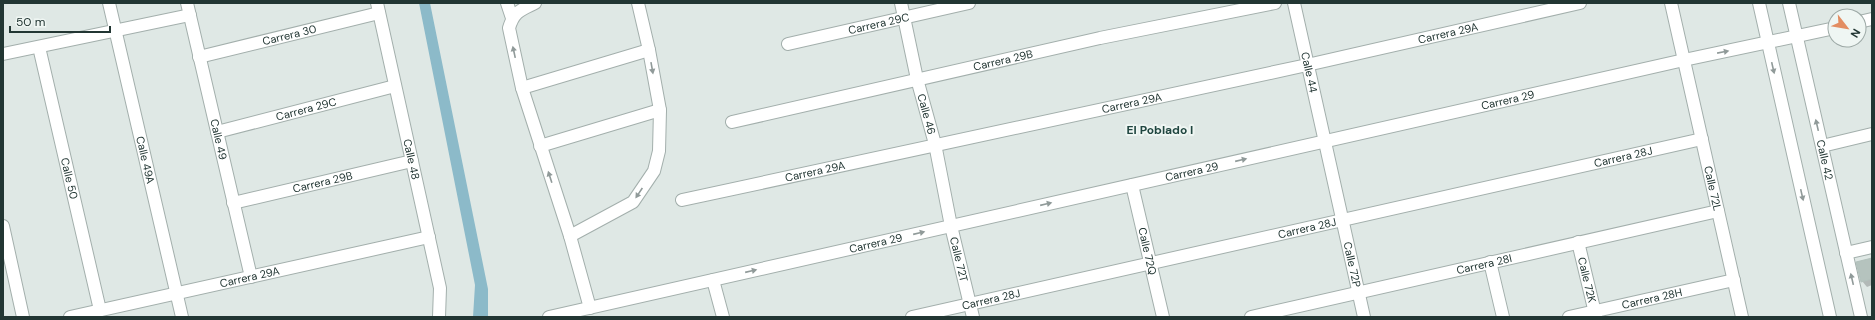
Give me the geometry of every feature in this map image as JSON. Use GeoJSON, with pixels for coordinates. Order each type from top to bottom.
{"type":"FeatureCollection","features":[{"type":"Feature","properties":{"kind":"street","name":"Calle 49A"},"geometry":{"type":"LineString","coordinates":[[109,3],[182,317]]}},
{"type":"Feature","properties":{"kind":"street"},"geometry":{"type":"LineString","coordinates":[[507,3],[512,18]]}},
{"type":"Feature","properties":{"kind":"street"},"geometry":{"type":"LineString","coordinates":[[535,3],[517,11],[512,18],[509,28],[522,88],[570,236],[590,308]]}},
{"type":"Feature","properties":{"kind":"street"},"geometry":{"type":"LineString","coordinates":[[570,236],[633,202],[654,171],[659,151],[660,110],[649,50],[638,3]]}},
{"type":"Feature","properties":{"kind":"street","name":"Calle 46"},"geometry":{"type":"LineString","coordinates":[[901,3],[917,79],[935,144],[951,226]]}},
{"type":"Feature","properties":{"kind":"street","name":"Carrera 29C"},"geometry":{"type":"LineString","coordinates":[[788,44],[969,3]]}},
{"type":"Feature","properties":{"kind":"street","name":"Carrera 29B"},"geometry":{"type":"LineString","coordinates":[[732,122],[1100,38],[1275,3]]}},
{"type":"Feature","properties":{"kind":"street","name":"Calle 44"},"geometry":{"type":"LineString","coordinates":[[1294,3],[1324,141]]}},
{"type":"Feature","properties":{"kind":"street","name":"Carrera 29A"},"geometry":{"type":"LineString","coordinates":[[682,200],[935,144],[1307,65],[1580,3]]}},
{"type":"Feature","properties":{"kind":"street","name":"Calle 72L"},"geometry":{"type":"LineString","coordinates":[[1671,3],[1742,317]]}},
{"type":"Feature","properties":{"kind":"street"},"geometry":{"type":"LineString","coordinates":[[1758,3],[1830,317]]}},
{"type":"Feature","properties":{"kind":"street","name":"Calle 42"},"geometry":{"type":"LineString","coordinates":[[1789,3],[1861,317]]}},
{"type":"Feature","properties":{"kind":"street","name":"Carrera 30"},"geometry":{"type":"LineString","coordinates":[[199,57],[378,8]]}},
{"type":"Feature","properties":{"kind":"street","name":"Calle 48"},"geometry":{"type":"LineString","coordinates":[[378,8],[440,288],[439,317]]}},
{"type":"Feature","properties":{"kind":"street"},"geometry":{"type":"LineString","coordinates":[[3,54],[116,30],[188,9]]}},
{"type":"Feature","properties":{"kind":"street","name":"Calle 49"},"geometry":{"type":"LineString","coordinates":[[188,9],[251,277]]}},
{"type":"Feature","properties":{"kind":"street","name":"Carrera 29"},"geometry":{"type":"LineString","coordinates":[[549,317],[1684,60],[1827,30]]}},
{"type":"Feature","properties":{"kind":"street","name":"Calle 50"},"geometry":{"type":"LineString","coordinates":[[39,46],[100,310]]}},
{"type":"Feature","properties":{"kind":"street"},"geometry":{"type":"LineString","coordinates":[[522,88],[649,50]]}},
{"type":"Feature","properties":{"kind":"street","name":"Carrera 29C"},"geometry":{"type":"LineString","coordinates":[[217,132],[395,86]]}},
{"type":"Feature","properties":{"kind":"street"},"geometry":{"type":"LineString","coordinates":[[540,146],[660,110]]}},
{"type":"Feature","properties":{"kind":"street"},"geometry":{"type":"LineString","coordinates":[[1822,146],[1872,134]]}},
{"type":"Feature","properties":{"kind":"street","name":"Carrera 28J"},"geometry":{"type":"LineString","coordinates":[[912,317],[1702,139]]}},
{"type":"Feature","properties":{"kind":"street","name":"Calle 72P"},"geometry":{"type":"LineString","coordinates":[[1324,141],[1364,317]]}},
{"type":"Feature","properties":{"kind":"street","name":"Carrera 29B"},"geometry":{"type":"LineString","coordinates":[[234,203],[412,161]]}},
{"type":"Feature","properties":{"kind":"street","name":"Calle 72Q"},"geometry":{"type":"LineString","coordinates":[[1132,185],[1163,317]]}},
{"type":"Feature","properties":{"kind":"street","name":"Carrera 28I"},"geometry":{"type":"LineString","coordinates":[[1251,317],[1718,211]]}},
{"type":"Feature","properties":{"kind":"street"},"geometry":{"type":"LineString","coordinates":[[3,226],[23,317]]}},
{"type":"Feature","properties":{"kind":"street","name":"Calle 72T"},"geometry":{"type":"LineString","coordinates":[[951,226],[973,317]]}},
{"type":"Feature","properties":{"kind":"street","name":"Carrera 29A"},"geometry":{"type":"LineString","coordinates":[[70,317],[429,237]]}},
{"type":"Feature","properties":{"kind":"street","name":"Calle 72K"},"geometry":{"type":"LineString","coordinates":[[1578,242],[1595,314]]}},
{"type":"Feature","properties":{"kind":"street"},"geometry":{"type":"LineString","coordinates":[[1846,253],[1872,247]]}},
{"type":"Feature","properties":{"kind":"street"},"geometry":{"type":"LineString","coordinates":[[1490,262],[1503,317]]}},
{"type":"Feature","properties":{"kind":"street"},"geometry":{"type":"LineString","coordinates":[[714,280],[723,317]]}},
{"type":"Feature","properties":{"kind":"street","name":"Carrera 28H"},"geometry":{"type":"LineString","coordinates":[[1569,317],[1595,314],[1734,280]]}},
{"type":"Feature","properties":{"kind":"water"},"geometry":{"type":"Polygon","coordinates":[[[419,3],[430,3],[488,289],[488,317],[473,317],[475,285],[419,3]]]}},
{"type":"Feature","properties":{"kind":"building"},"geometry":{"type":"Polygon","coordinates":[[[1872,258],[1872,279],[1861,282],[1856,262],[1872,258]]]}},
{"type":"Feature","properties":{"kind":"district","name":"El Poblado I"},"geometry":{"type":"Point","coordinates":[1160,130]}}]}
